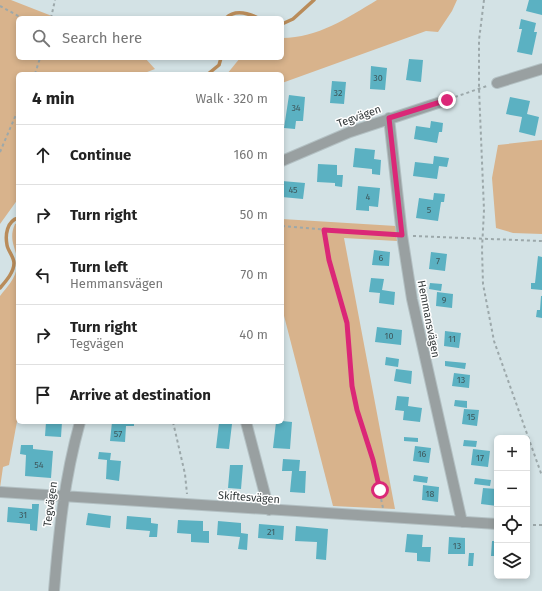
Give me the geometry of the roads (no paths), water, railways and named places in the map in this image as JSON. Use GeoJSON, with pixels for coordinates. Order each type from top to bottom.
{"type":"FeatureCollection","features":[{"type":"Feature","properties":{"kind":"street"},"geometry":{"type":"LineString","coordinates":[[496,83],[542,69]]}},
{"type":"Feature","properties":{"kind":"street","name":"Tegvägen"},"geometry":{"type":"LineString","coordinates":[[284,160],[338,137],[389,118],[447,100]]}},
{"type":"Feature","properties":{"kind":"street","name":"Hemmansvägen"},"geometry":{"type":"LineString","coordinates":[[389,118],[402,235],[419,333],[462,522]]}},
{"type":"Feature","properties":{"kind":"street","name":"Tegvägen"},"geometry":{"type":"LineString","coordinates":[[54,591],[63,496],[79,424]]}},
{"type":"Feature","properties":{"kind":"street"},"geometry":{"type":"LineString","coordinates":[[247,424],[269,510]]}},
{"type":"Feature","properties":{"kind":"street","name":"Skiftesvägen"},"geometry":{"type":"LineString","coordinates":[[0,492],[494,524]]}},
{"type":"Feature","properties":{"kind":"waterway"},"geometry":{"type":"LineString","coordinates":[[284,23],[293,19],[314,0]]}},
{"type":"Feature","properties":{"kind":"waterway"},"geometry":{"type":"LineString","coordinates":[[229,16],[237,13],[246,13],[253,16]]}},
{"type":"Feature","properties":{"kind":"waterway"},"geometry":{"type":"LineString","coordinates":[[210,72],[219,65],[220,60]]}},
{"type":"Feature","properties":{"kind":"waterway"},"geometry":{"type":"LineString","coordinates":[[0,288],[13,270],[14,266],[14,261],[8,247],[6,237],[9,225],[16,219]]}}]}
